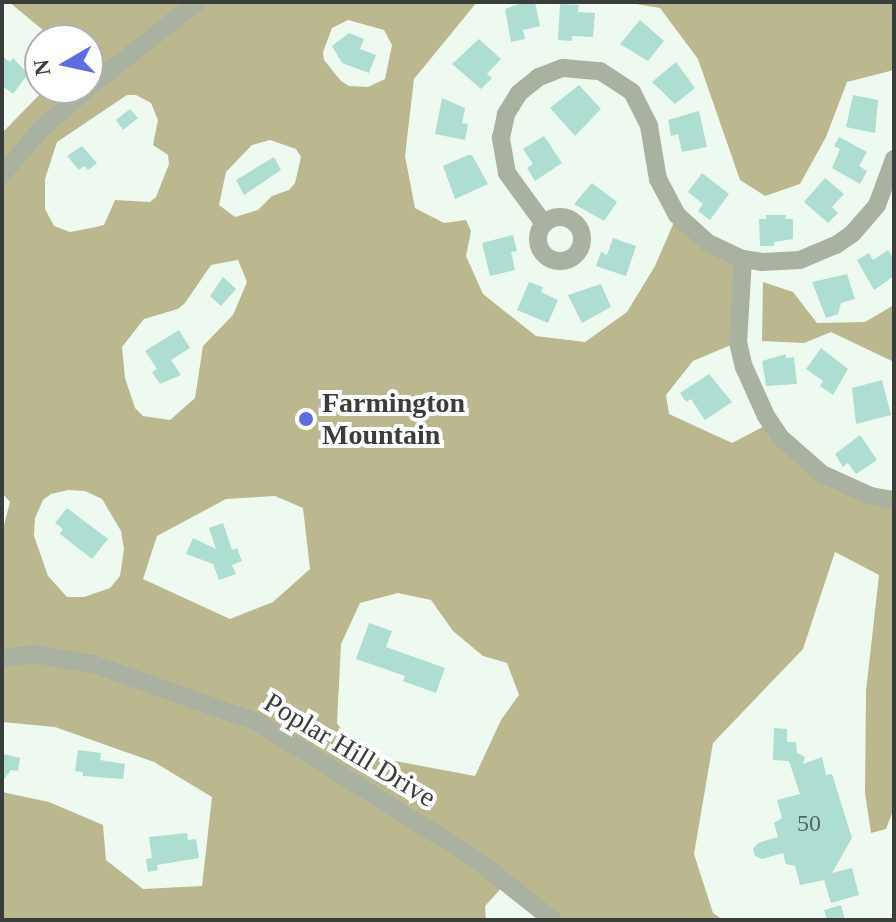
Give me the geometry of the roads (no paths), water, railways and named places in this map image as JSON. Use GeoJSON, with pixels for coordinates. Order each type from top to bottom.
{"type":"FeatureCollection","features":[{"type":"Feature","properties":{"kind":"street"},"geometry":{"type":"LineString","coordinates":[[104,75],[197,2]]}},
{"type":"Feature","properties":{"kind":"street"},"geometry":{"type":"LineString","coordinates":[[544,224],[507,173],[501,150],[502,126],[511,103],[539,77],[563,68],[588,68],[612,76],[640,102],[649,126],[658,179],[677,215],[708,243],[743,259],[781,263],[800,260],[836,245],[852,234],[877,205],[894,159]]}},
{"type":"Feature","properties":{"kind":"street"},"geometry":{"type":"LineString","coordinates":[[4,168],[70,104]]}},
{"type":"Feature","properties":{"kind":"street"},"geometry":{"type":"LineString","coordinates":[[743,259],[738,342],[744,367],[766,416],[781,438],[822,474],[871,496],[894,500]]}},
{"type":"Feature","properties":{"kind":"street","name":"Poplar Hill Drive"},"geometry":{"type":"LineString","coordinates":[[2,658],[34,654],[93,664],[257,722],[477,860],[553,920]]}},
{"type":"Feature","properties":{"kind":"place","name":"Farmington Mountain"},"geometry":{"type":"Point","coordinates":[306,419]}}]}
